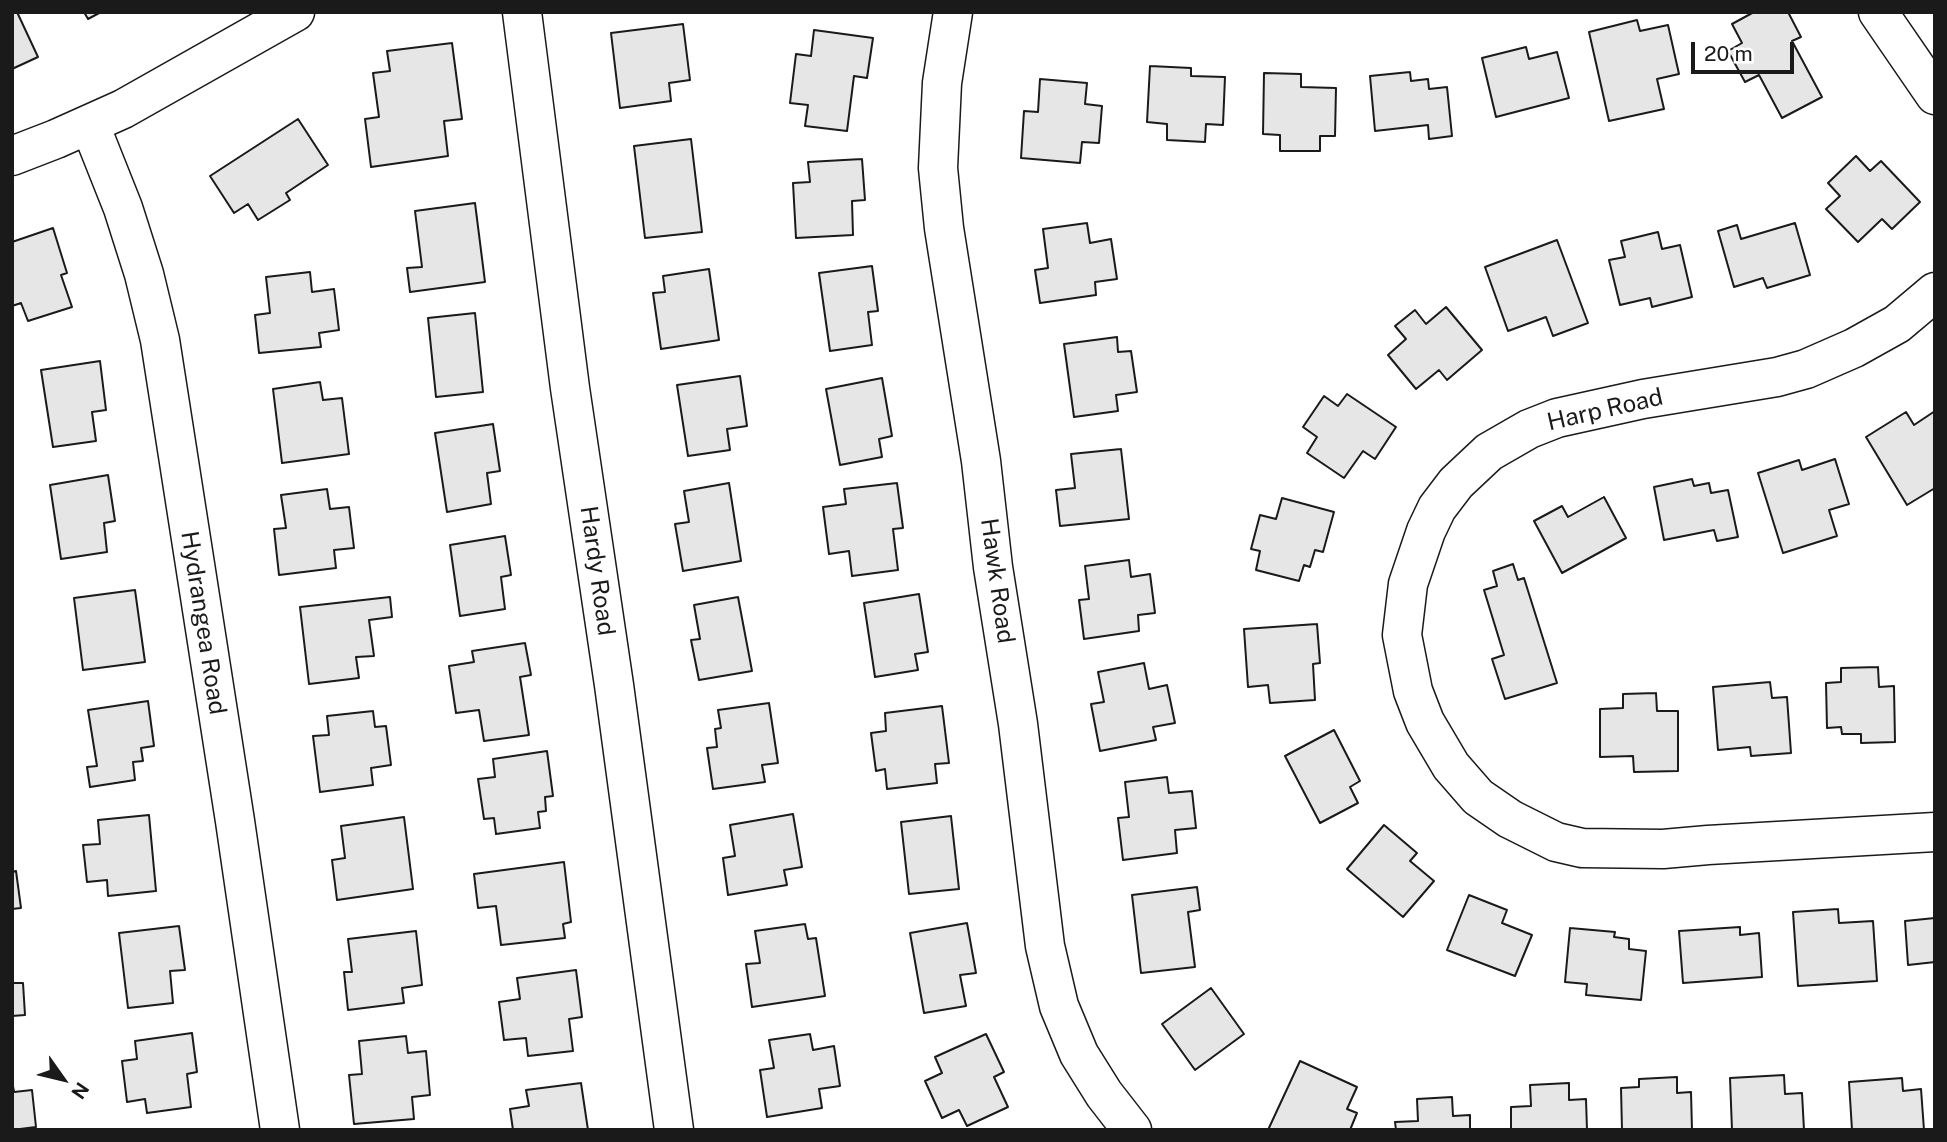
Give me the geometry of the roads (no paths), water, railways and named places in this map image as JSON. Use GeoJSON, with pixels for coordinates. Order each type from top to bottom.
{"type":"FeatureCollection","features":[{"type":"Feature","properties":{"kind":"street"},"geometry":{"type":"LineString","coordinates":[[12,156],[123,109],[295,12]]}},
{"type":"Feature","properties":{"kind":"street","name":"Hardy Road"},"geometry":{"type":"LineString","coordinates":[[522,12],[570,388],[616,699],[674,1130]]}},
{"type":"Feature","properties":{"kind":"street","name":"Hawk Road"},"geometry":{"type":"LineString","coordinates":[[953,12],[942,83],[939,144],[944,228],[981,461],[993,567],[1018,724],[1045,946],[1059,1006],[1079,1054],[1104,1094],[1132,1130]]}},
{"type":"Feature","properties":{"kind":"street"},"geometry":{"type":"LineString","coordinates":[[1878,12],[1935,95]]}},
{"type":"Feature","properties":{"kind":"street","name":"Hydrangea Road"},"geometry":{"type":"LineString","coordinates":[[90,125],[123,208],[144,274],[160,340],[280,1130]]}},
{"type":"Feature","properties":{"kind":"street","name":"Harp Road"},"geometry":{"type":"LineString","coordinates":[[1935,292],[1897,324],[1854,348],[1806,369],[1777,377],[1643,399],[1557,418],[1529,429],[1489,452],[1456,483],[1437,508],[1426,531],[1408,584],[1402,635],[1413,691],[1425,722],[1451,766],[1478,797],[1510,819],[1556,842],[1582,848],[1663,849],[1935,832]]}}]}
